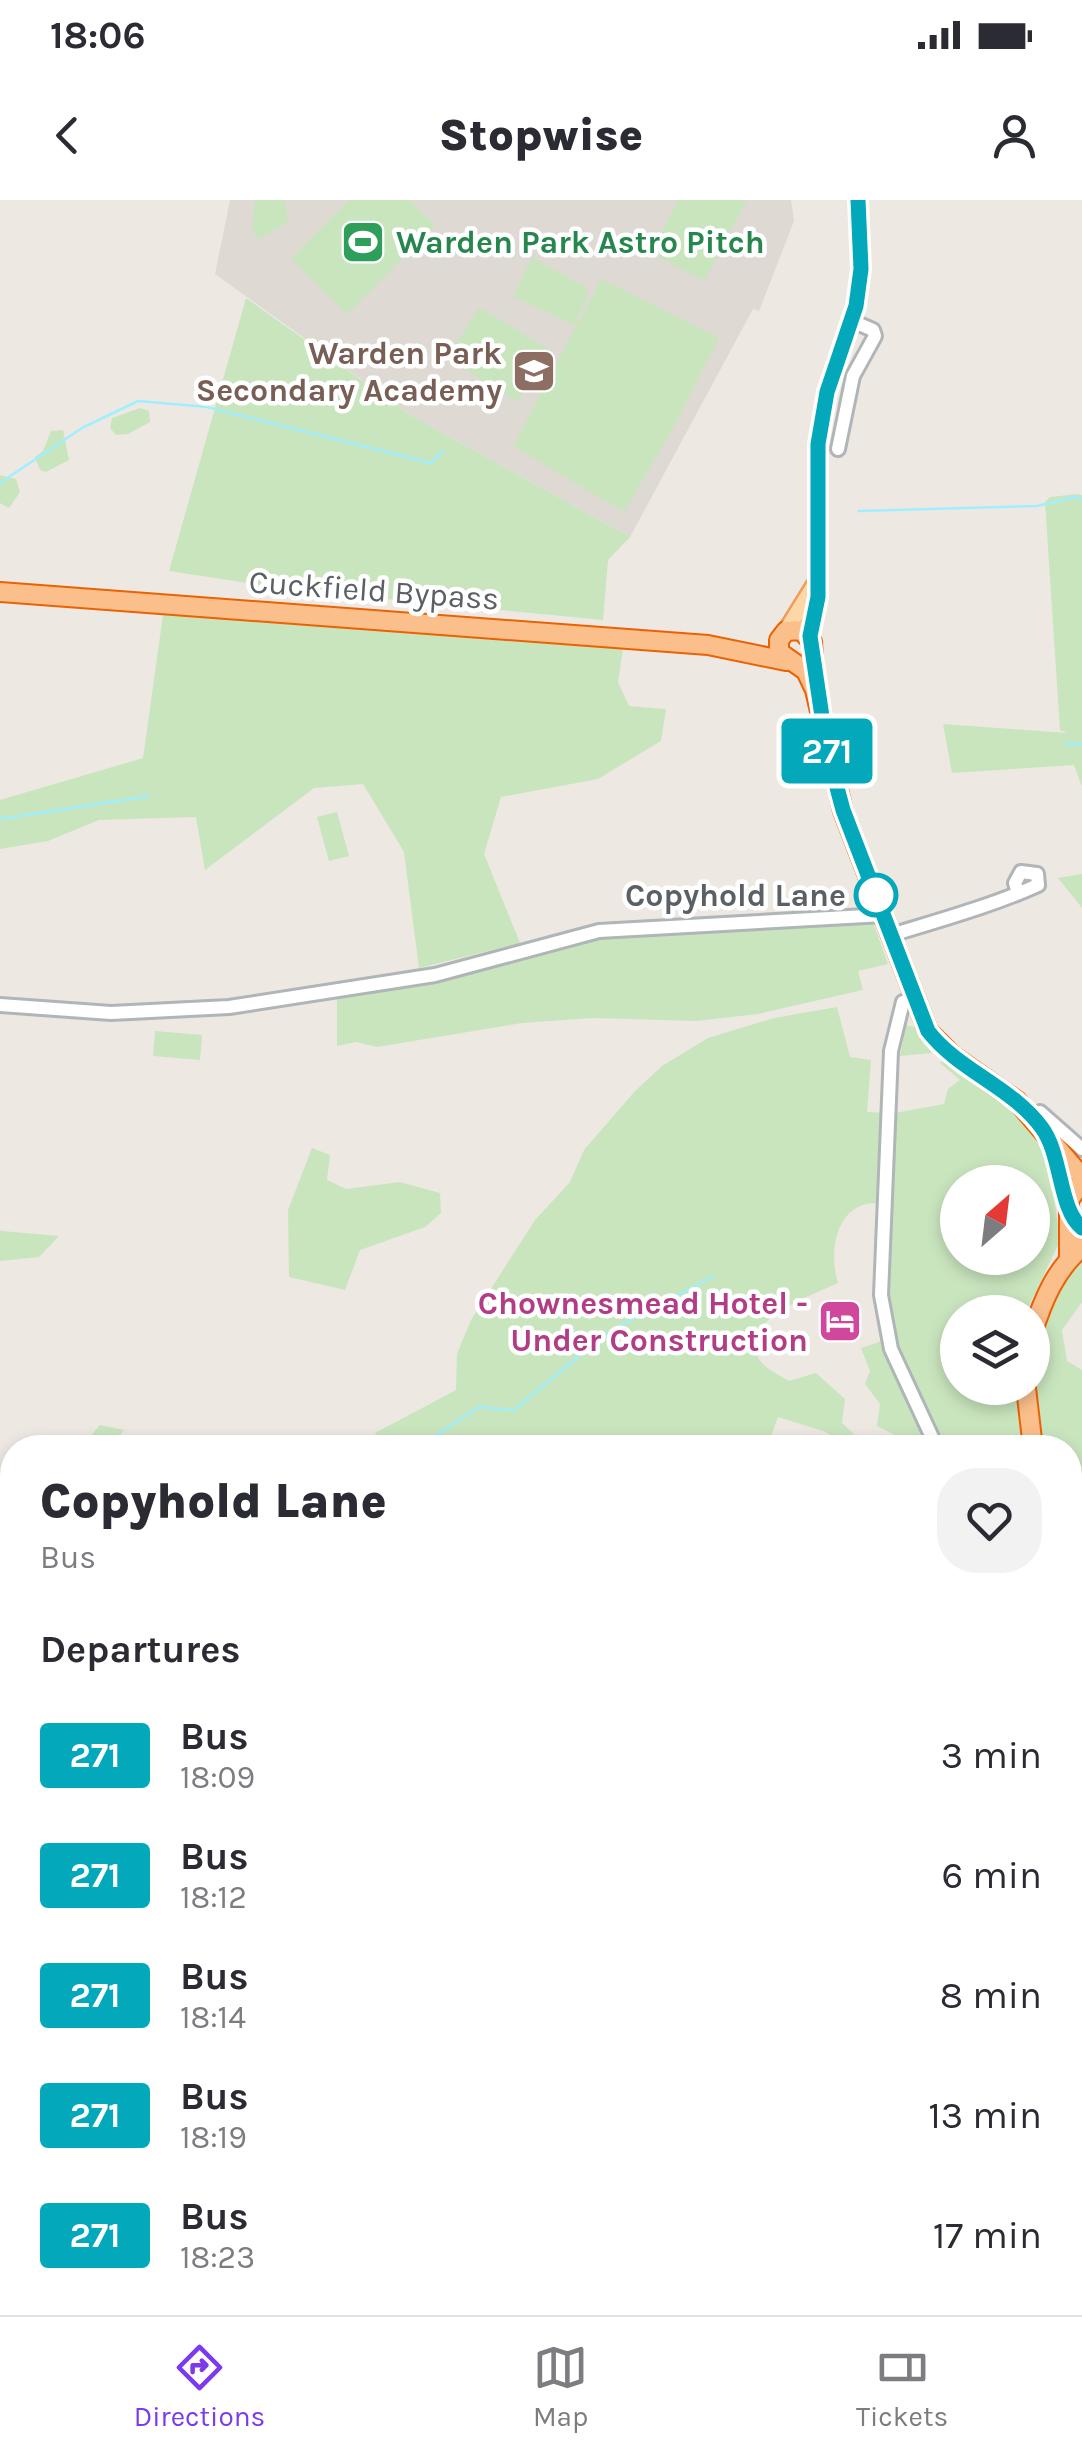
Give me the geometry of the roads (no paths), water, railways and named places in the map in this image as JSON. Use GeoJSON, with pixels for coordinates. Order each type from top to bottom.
{"type":"FeatureCollection","features":[{"type":"Feature","properties":{"kind":"highway","name":"Cuckfield Bypass"},"geometry":{"type":"LineString","coordinates":[[0,592],[744,649],[789,662]]}},
{"type":"Feature","properties":{"kind":"highway"},"geometry":{"type":"LineString","coordinates":[[816,690],[806,671],[779,652],[784,633],[801,630],[811,642],[816,690],[843,810],[928,1031],[953,1056],[1006,1091],[1060,1140],[1082,1180],[1074,1215]]}},
{"type":"Feature","properties":{"kind":"highway","name":"Cuckfield Bypass"},"geometry":{"type":"LineString","coordinates":[[744,649],[784,633]]}},
{"type":"Feature","properties":{"kind":"highway"},"geometry":{"type":"LineString","coordinates":[[789,662],[808,658],[811,642]]}},
{"type":"Feature","properties":{"kind":"highway"},"geometry":{"type":"LineString","coordinates":[[1047,1295],[1075,1252],[1074,1215],[1060,1140]]}},
{"type":"Feature","properties":{"kind":"highway"},"geometry":{"type":"LineString","coordinates":[[1028,1405],[1031,1435]]}},
{"type":"Feature","properties":{"kind":"main road"},"geometry":{"type":"LineString","coordinates":[[811,642],[818,597],[816,514],[821,422],[854,314],[861,269],[858,200]]}},
{"type":"Feature","properties":{"kind":"main road"},"geometry":{"type":"LineString","coordinates":[[784,633],[804,606],[816,578]]}},
{"type":"Feature","properties":{"kind":"street"},"geometry":{"type":"LineString","coordinates":[[838,449],[853,376],[876,332],[854,314]]}},
{"type":"Feature","properties":{"kind":"street"},"geometry":{"type":"LineString","coordinates":[[891,935],[1018,893]]}},
{"type":"Feature","properties":{"kind":"street"},"geometry":{"type":"LineString","coordinates":[[0,1005],[111,1013],[229,1007],[435,975],[599,932],[884,915]]}},
{"type":"Feature","properties":{"kind":"street"},"geometry":{"type":"LineString","coordinates":[[903,1002],[904,1019],[891,1051],[882,1295],[890,1350],[931,1435]]}},
{"type":"Feature","properties":{"kind":"street"},"geometry":{"type":"LineString","coordinates":[[1040,1112],[1060,1140],[1082,1150]]}},
{"type":"Feature","properties":{"kind":"waterway"},"geometry":{"type":"LineString","coordinates":[[0,483],[82,428],[138,401],[207,407],[431,463],[443,451]]}},
{"type":"Feature","properties":{"kind":"waterway"},"geometry":{"type":"LineString","coordinates":[[859,511],[1037,506],[1075,497],[1082,500]]}},
{"type":"Feature","properties":{"kind":"waterway"},"geometry":{"type":"LineString","coordinates":[[1066,744],[1082,744]]}},
{"type":"Feature","properties":{"kind":"waterway"},"geometry":{"type":"LineString","coordinates":[[0,819],[149,796]]}},
{"type":"Feature","properties":{"kind":"waterway"},"geometry":{"type":"LineString","coordinates":[[437,1435],[479,1407],[514,1410],[608,1332],[714,1276]]}},
{"type":"Feature","properties":{"kind":"place","name":"Warden Park Astro Pitch"},"geometry":{"type":"Point","coordinates":[363,242]}},
{"type":"Feature","properties":{"kind":"place","name":"Warden Park Secondary Academy"},"geometry":{"type":"Point","coordinates":[534,371]}},
{"type":"Feature","properties":{"kind":"place","name":"Copyhold Lane"},"geometry":{"type":"Point","coordinates":[876,895]}},
{"type":"Feature","properties":{"kind":"place","name":"Chownesmead Hotel - Under Construction"},"geometry":{"type":"Point","coordinates":[840,1321]}}]}
